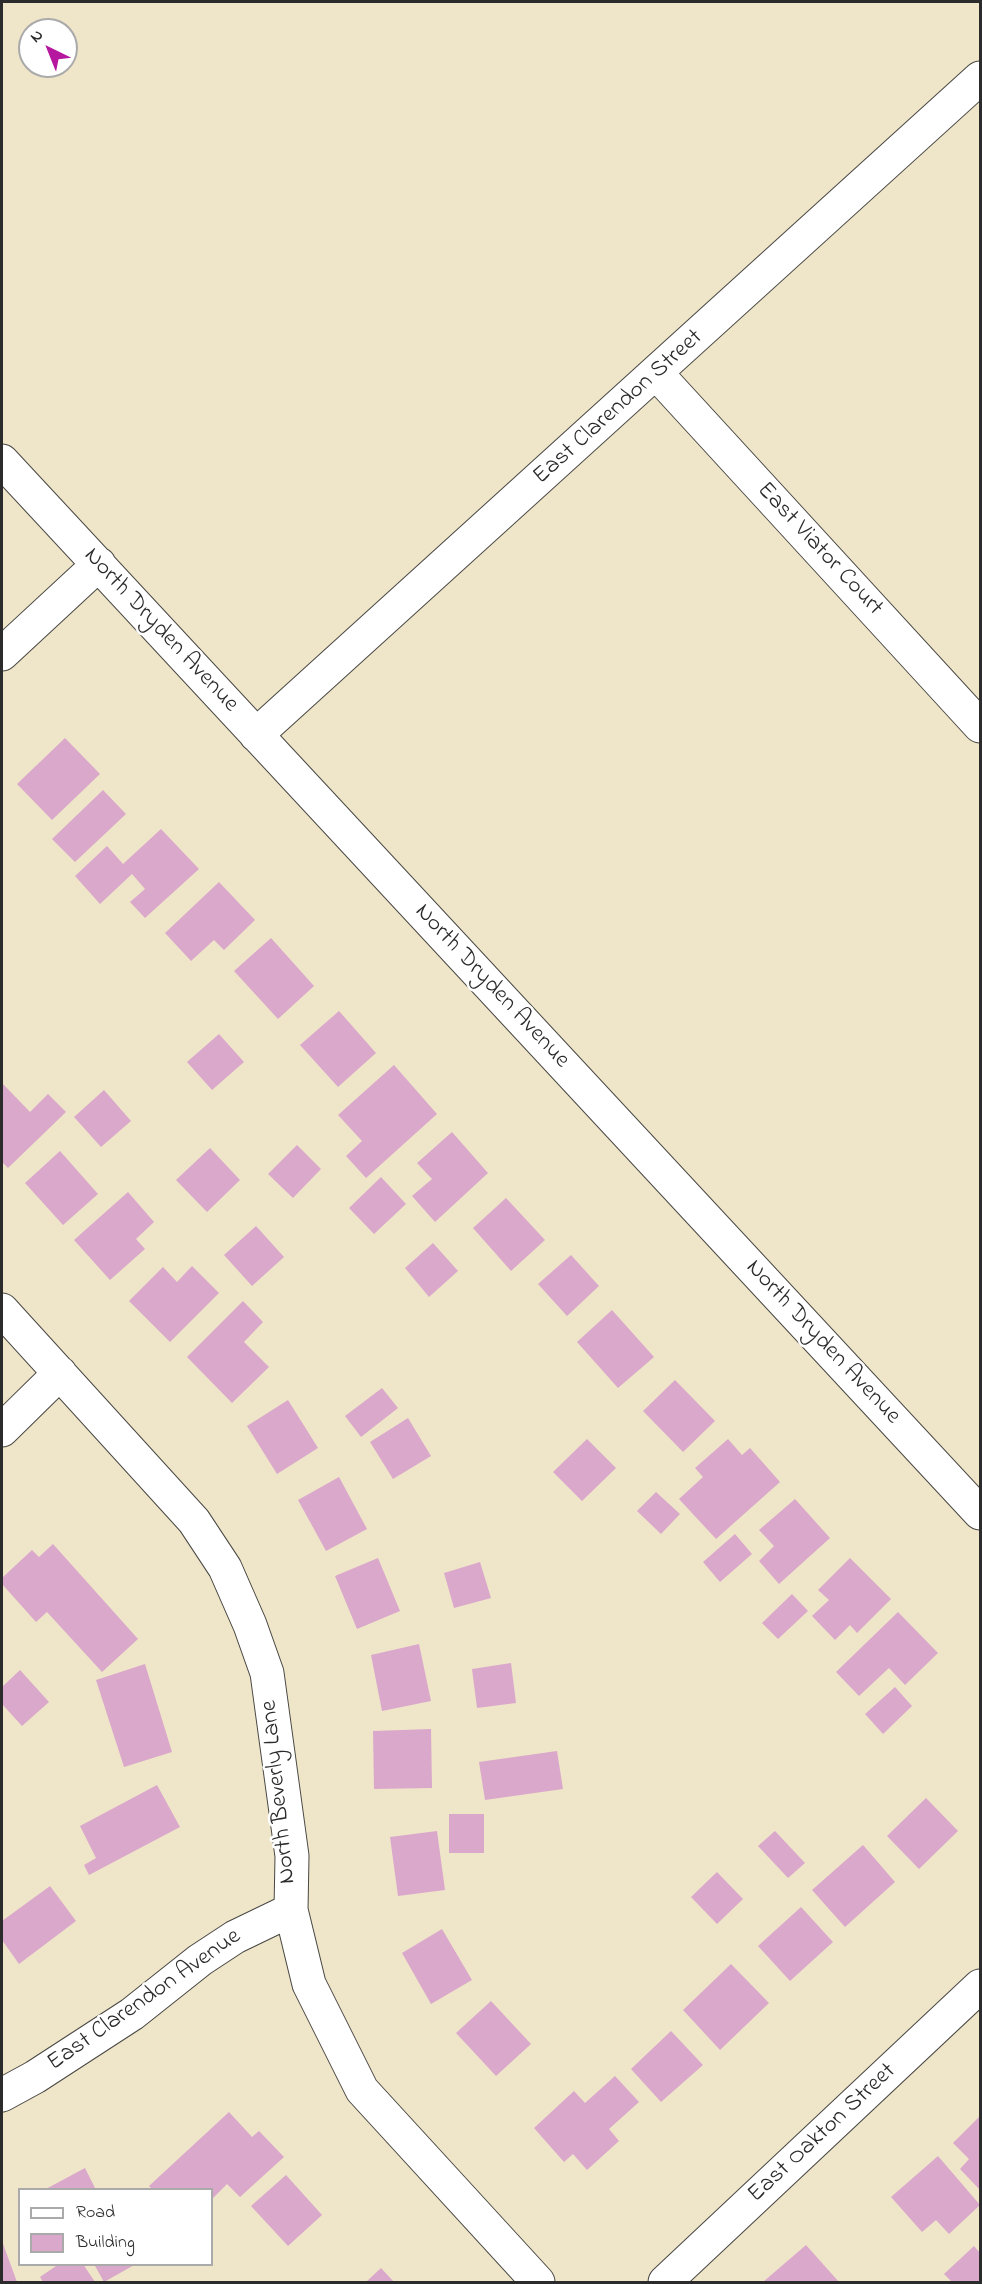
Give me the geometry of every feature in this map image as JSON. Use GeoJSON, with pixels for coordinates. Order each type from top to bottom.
{"type":"FeatureCollection","features":[{"type":"Feature","properties":{"kind":"street","name":"East Clarendon Street"},"geometry":{"type":"LineString","coordinates":[[256,735],[981,78]]}},
{"type":"Feature","properties":{"kind":"street","name":"East Viator Court"},"geometry":{"type":"LineString","coordinates":[[657,374],[981,726]]}},
{"type":"Feature","properties":{"kind":"street","name":"North Dryden Avenue"},"geometry":{"type":"LineString","coordinates":[[2,461],[981,1513]]}},
{"type":"Feature","properties":{"kind":"street"},"geometry":{"type":"LineString","coordinates":[[2,654],[99,564]]}},
{"type":"Feature","properties":{"kind":"street","name":"North Beverly Lane"},"geometry":{"type":"LineString","coordinates":[[2,1310],[194,1521],[225,1568],[250,1625],[267,1673],[292,1856],[291,1910],[309,1984],[362,2090],[538,2283]]}},
{"type":"Feature","properties":{"kind":"street"},"geometry":{"type":"LineString","coordinates":[[2,1430],[60,1373]]}},
{"type":"Feature","properties":{"kind":"street","name":"East Clarendon Avenue"},"geometry":{"type":"LineString","coordinates":[[2,2095],[132,2014],[200,1960],[235,1937],[291,1910]]}},
{"type":"Feature","properties":{"kind":"street","name":"East Oakton Street"},"geometry":{"type":"LineString","coordinates":[[665,2283],[981,1986]]}},
{"type":"Feature","properties":{"kind":"building"},"geometry":{"type":"Polygon","coordinates":[[[65,738],[100,774],[52,820],[17,784],[65,738]]]}},
{"type":"Feature","properties":{"kind":"building"},"geometry":{"type":"Polygon","coordinates":[[[103,790],[126,814],[75,862],[52,839],[103,790]]]}},
{"type":"Feature","properties":{"kind":"building"},"geometry":{"type":"Polygon","coordinates":[[[161,829],[199,869],[145,918],[130,902],[145,889],[132,874],[100,904],[75,876],[107,846],[123,864],[161,829]]]}},
{"type":"Feature","properties":{"kind":"building"},"geometry":{"type":"Polygon","coordinates":[[[219,882],[255,920],[224,950],[214,940],[191,961],[165,933],[219,882]]]}},
{"type":"Feature","properties":{"kind":"building"},"geometry":{"type":"Polygon","coordinates":[[[271,938],[314,986],[278,1019],[234,971],[271,938]]]}},
{"type":"Feature","properties":{"kind":"building"},"geometry":{"type":"Polygon","coordinates":[[[339,1011],[376,1053],[338,1087],[300,1045],[339,1011]]]}},
{"type":"Feature","properties":{"kind":"building"},"geometry":{"type":"Polygon","coordinates":[[[219,1034],[244,1062],[212,1090],[187,1062],[219,1034]]]}},
{"type":"Feature","properties":{"kind":"building"},"geometry":{"type":"Polygon","coordinates":[[[394,1065],[437,1114],[366,1178],[346,1156],[362,1141],[338,1115],[394,1065]]]}},
{"type":"Feature","properties":{"kind":"building"},"geometry":{"type":"Polygon","coordinates":[[[2,1083],[30,1112],[48,1094],[66,1112],[8,1168],[2,1162],[2,1083]]]}},
{"type":"Feature","properties":{"kind":"building"},"geometry":{"type":"Polygon","coordinates":[[[104,1090],[131,1121],[101,1147],[74,1117],[104,1090]]]}},
{"type":"Feature","properties":{"kind":"building"},"geometry":{"type":"Polygon","coordinates":[[[452,1132],[488,1173],[435,1222],[412,1196],[432,1179],[417,1163],[452,1132]]]}},
{"type":"Feature","properties":{"kind":"building"},"geometry":{"type":"Polygon","coordinates":[[[297,1145],[321,1169],[293,1198],[268,1174],[297,1145]]]}},
{"type":"Feature","properties":{"kind":"building"},"geometry":{"type":"Polygon","coordinates":[[[210,1148],[240,1180],[207,1212],[176,1180],[210,1148]]]}},
{"type":"Feature","properties":{"kind":"building"},"geometry":{"type":"Polygon","coordinates":[[[60,1151],[98,1194],[63,1225],[25,1183],[60,1151]]]}},
{"type":"Feature","properties":{"kind":"building"},"geometry":{"type":"Polygon","coordinates":[[[381,1177],[406,1204],[374,1234],[349,1208],[381,1177]]]}},
{"type":"Feature","properties":{"kind":"building"},"geometry":{"type":"Polygon","coordinates":[[[128,1192],[154,1222],[136,1239],[145,1249],[110,1280],[74,1240],[128,1192]]]}},
{"type":"Feature","properties":{"kind":"building"},"geometry":{"type":"Polygon","coordinates":[[[506,1198],[545,1240],[511,1271],[473,1228],[506,1198]]]}},
{"type":"Feature","properties":{"kind":"building"},"geometry":{"type":"Polygon","coordinates":[[[256,1226],[284,1257],[252,1286],[224,1255],[256,1226]]]}},
{"type":"Feature","properties":{"kind":"building"},"geometry":{"type":"Polygon","coordinates":[[[433,1243],[458,1271],[429,1297],[405,1268],[433,1243]]]}},
{"type":"Feature","properties":{"kind":"building"},"geometry":{"type":"Polygon","coordinates":[[[571,1255],[599,1286],[567,1316],[538,1284],[571,1255]]]}},
{"type":"Feature","properties":{"kind":"building"},"geometry":{"type":"Polygon","coordinates":[[[192,1266],[219,1293],[170,1342],[129,1301],[163,1267],[177,1282],[192,1266]]]}},
{"type":"Feature","properties":{"kind":"building"},"geometry":{"type":"Polygon","coordinates":[[[243,1301],[263,1322],[244,1342],[269,1367],[232,1403],[187,1357],[243,1301]]]}},
{"type":"Feature","properties":{"kind":"building"},"geometry":{"type":"Polygon","coordinates":[[[612,1310],[654,1357],[618,1388],[577,1342],[612,1310]]]}},
{"type":"Feature","properties":{"kind":"building"},"geometry":{"type":"Polygon","coordinates":[[[675,1380],[715,1421],[683,1452],[643,1411],[675,1380]]]}},
{"type":"Feature","properties":{"kind":"building"},"geometry":{"type":"Polygon","coordinates":[[[382,1388],[398,1408],[361,1437],[345,1416],[382,1388]]]}},
{"type":"Feature","properties":{"kind":"building"},"geometry":{"type":"Polygon","coordinates":[[[288,1400],[318,1448],[277,1474],[247,1426],[288,1400]]]}},
{"type":"Feature","properties":{"kind":"building"},"geometry":{"type":"Polygon","coordinates":[[[408,1418],[431,1456],[393,1479],[370,1442],[408,1418]]]}},
{"type":"Feature","properties":{"kind":"building"},"geometry":{"type":"Polygon","coordinates":[[[587,1439],[616,1468],[582,1501],[553,1472],[587,1439]]]}},
{"type":"Feature","properties":{"kind":"building"},"geometry":{"type":"Polygon","coordinates":[[[728,1439],[742,1455],[750,1448],[780,1482],[716,1539],[679,1499],[703,1477],[695,1468],[728,1439]]]}},
{"type":"Feature","properties":{"kind":"building"},"geometry":{"type":"Polygon","coordinates":[[[339,1477],[367,1529],[326,1551],[298,1500],[339,1477]]]}},
{"type":"Feature","properties":{"kind":"building"},"geometry":{"type":"Polygon","coordinates":[[[656,1492],[680,1514],[661,1534],[637,1511],[656,1492]]]}},
{"type":"Feature","properties":{"kind":"building"},"geometry":{"type":"Polygon","coordinates":[[[795,1499],[830,1538],[779,1584],[759,1561],[774,1546],[759,1530],[795,1499]]]}},
{"type":"Feature","properties":{"kind":"building"},"geometry":{"type":"Polygon","coordinates":[[[735,1534],[752,1554],[720,1582],[703,1562],[735,1534]]]}},
{"type":"Feature","properties":{"kind":"building"},"geometry":{"type":"Polygon","coordinates":[[[53,1544],[138,1639],[102,1672],[47,1612],[36,1622],[2,1584],[2,1578],[32,1550],[39,1557],[53,1544]]]}},
{"type":"Feature","properties":{"kind":"building"},"geometry":{"type":"Polygon","coordinates":[[[378,1558],[400,1611],[357,1629],[335,1576],[378,1558]]]}},
{"type":"Feature","properties":{"kind":"building"},"geometry":{"type":"Polygon","coordinates":[[[850,1558],[891,1599],[857,1633],[850,1625],[835,1640],[812,1616],[829,1600],[818,1590],[850,1558]]]}},
{"type":"Feature","properties":{"kind":"building"},"geometry":{"type":"Polygon","coordinates":[[[480,1562],[491,1598],[454,1608],[444,1573],[480,1562]]]}},
{"type":"Feature","properties":{"kind":"building"},"geometry":{"type":"Polygon","coordinates":[[[792,1594],[808,1611],[778,1639],[762,1623],[792,1594]]]}},
{"type":"Feature","properties":{"kind":"building"},"geometry":{"type":"Polygon","coordinates":[[[898,1612],[938,1653],[905,1685],[889,1668],[859,1696],[836,1672],[898,1612]]]}},
{"type":"Feature","properties":{"kind":"building"},"geometry":{"type":"Polygon","coordinates":[[[419,1644],[431,1701],[382,1711],[371,1655],[419,1644]]]}},
{"type":"Feature","properties":{"kind":"building"},"geometry":{"type":"Polygon","coordinates":[[[511,1663],[516,1703],[477,1708],[472,1669],[511,1663]]]}},
{"type":"Feature","properties":{"kind":"building"},"geometry":{"type":"Polygon","coordinates":[[[145,1664],[172,1752],[124,1767],[96,1680],[145,1664]]]}},
{"type":"Feature","properties":{"kind":"building"},"geometry":{"type":"Polygon","coordinates":[[[20,1670],[49,1702],[22,1726],[2,1704],[2,1687],[20,1670]]]}},
{"type":"Feature","properties":{"kind":"building"},"geometry":{"type":"Polygon","coordinates":[[[895,1687],[912,1706],[883,1734],[865,1714],[895,1687]]]}},
{"type":"Feature","properties":{"kind":"building"},"geometry":{"type":"Polygon","coordinates":[[[431,1729],[432,1788],[374,1789],[373,1731],[431,1729]]]}},
{"type":"Feature","properties":{"kind":"building"},"geometry":{"type":"Polygon","coordinates":[[[557,1751],[563,1789],[485,1800],[479,1762],[557,1751]]]}},
{"type":"Feature","properties":{"kind":"building"},"geometry":{"type":"Polygon","coordinates":[[[157,1785],[180,1827],[89,1875],[84,1865],[96,1858],[80,1826],[157,1785]]]}},
{"type":"Feature","properties":{"kind":"building"},"geometry":{"type":"Polygon","coordinates":[[[926,1798],[958,1831],[919,1869],[887,1836],[926,1798]]]}},
{"type":"Feature","properties":{"kind":"building"},"geometry":{"type":"Polygon","coordinates":[[[449,1814],[484,1814],[484,1853],[449,1853],[449,1814]]]}},
{"type":"Feature","properties":{"kind":"building"},"geometry":{"type":"Polygon","coordinates":[[[437,1831],[445,1890],[398,1896],[390,1837],[437,1831]]]}},
{"type":"Feature","properties":{"kind":"building"},"geometry":{"type":"Polygon","coordinates":[[[775,1831],[805,1863],[788,1878],[758,1846],[775,1831]]]}},
{"type":"Feature","properties":{"kind":"building"},"geometry":{"type":"Polygon","coordinates":[[[863,1845],[895,1882],[845,1927],[812,1890],[863,1845]]]}},
{"type":"Feature","properties":{"kind":"building"},"geometry":{"type":"Polygon","coordinates":[[[717,1872],[743,1899],[717,1924],[691,1897],[717,1872]]]}},
{"type":"Feature","properties":{"kind":"building"},"geometry":{"type":"Polygon","coordinates":[[[50,1886],[76,1921],[19,1964],[2,1940],[2,1921],[50,1886]]]}},
{"type":"Feature","properties":{"kind":"building"},"geometry":{"type":"Polygon","coordinates":[[[801,1907],[833,1942],[790,1981],[758,1946],[801,1907]]]}},
{"type":"Feature","properties":{"kind":"building"},"geometry":{"type":"Polygon","coordinates":[[[442,1929],[472,1980],[431,2004],[402,1953],[442,1929]]]}},
{"type":"Feature","properties":{"kind":"building"},"geometry":{"type":"Polygon","coordinates":[[[731,1964],[769,2003],[720,2050],[683,2010],[731,1964]]]}},
{"type":"Feature","properties":{"kind":"building"},"geometry":{"type":"Polygon","coordinates":[[[491,2001],[531,2044],[496,2076],[456,2033],[491,2001]]]}},
{"type":"Feature","properties":{"kind":"building"},"geometry":{"type":"Polygon","coordinates":[[[671,2031],[703,2065],[661,2102],[631,2069],[671,2031]]]}},
{"type":"Feature","properties":{"kind":"building"},"geometry":{"type":"Polygon","coordinates":[[[615,2076],[639,2102],[609,2129],[619,2141],[587,2170],[573,2154],[564,2162],[534,2128],[574,2091],[585,2103],[615,2076]]]}},
{"type":"Feature","properties":{"kind":"building"},"geometry":{"type":"Polygon","coordinates":[[[229,2112],[252,2137],[259,2131],[284,2157],[240,2197],[227,2184],[213,2198],[213,2188],[151,2188],[149,2186],[229,2112]]]}},
{"type":"Feature","properties":{"kind":"building"},"geometry":{"type":"Polygon","coordinates":[[[980,2116],[980,2190],[960,2169],[969,2159],[953,2143],[980,2116]]]}},
{"type":"Feature","properties":{"kind":"building"},"geometry":{"type":"Polygon","coordinates":[[[938,2156],[980,2205],[949,2234],[936,2220],[922,2232],[891,2197],[938,2156]]]}},
{"type":"Feature","properties":{"kind":"building"},"geometry":{"type":"Polygon","coordinates":[[[85,2168],[95,2188],[48,2188],[85,2168]]]}},
{"type":"Feature","properties":{"kind":"building"},"geometry":{"type":"Polygon","coordinates":[[[286,2175],[322,2215],[288,2246],[251,2206],[286,2175]]]}},
{"type":"Feature","properties":{"kind":"building"},"geometry":{"type":"Polygon","coordinates":[[[2,2241],[17,2282],[2,2282],[2,2241]]]}},
{"type":"Feature","properties":{"kind":"building"},"geometry":{"type":"Polygon","coordinates":[[[806,2245],[839,2282],[763,2282],[806,2245]]]}},
{"type":"Feature","properties":{"kind":"building"},"geometry":{"type":"Polygon","coordinates":[[[974,2246],[980,2253],[980,2282],[952,2282],[944,2274],[974,2246]]]}},
{"type":"Feature","properties":{"kind":"building"},"geometry":{"type":"Polygon","coordinates":[[[56,2266],[84,2266],[95,2282],[43,2282],[40,2277],[56,2266]]]}},
{"type":"Feature","properties":{"kind":"building"},"geometry":{"type":"Polygon","coordinates":[[[95,2266],[132,2266],[104,2282],[95,2266]]]}},
{"type":"Feature","properties":{"kind":"building"},"geometry":{"type":"Polygon","coordinates":[[[381,2268],[394,2282],[366,2282],[381,2268]]]}}]}
